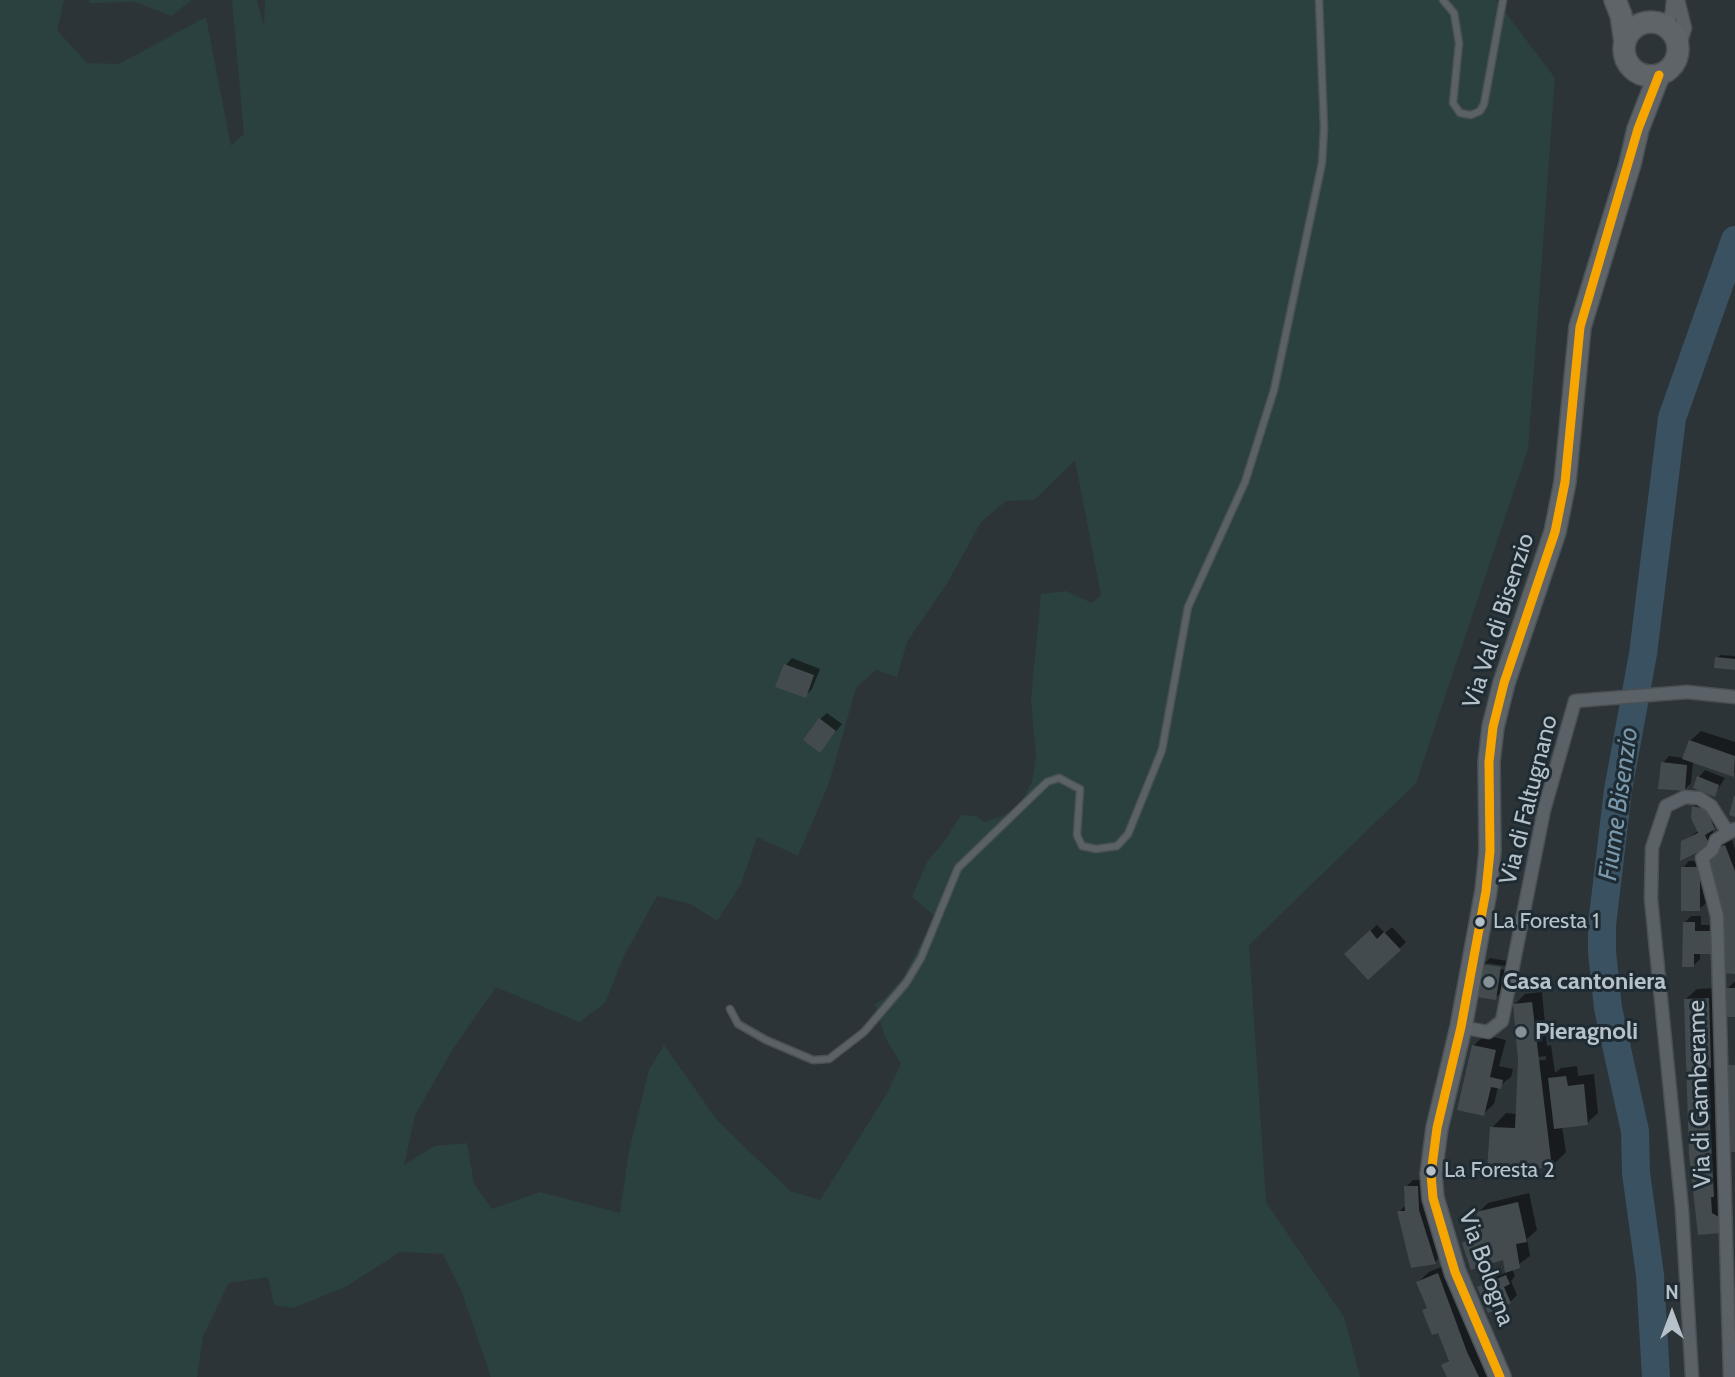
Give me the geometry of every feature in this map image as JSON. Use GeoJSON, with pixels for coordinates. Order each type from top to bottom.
{"type":"FeatureCollection","features":[{"type":"Feature","properties":{"kind":"main road"},"geometry":{"type":"LineString","coordinates":[[1615,0],[1621,15],[1626,61],[1648,74],[1667,71],[1678,51],[1673,34],[1624,0]]}},
{"type":"Feature","properties":{"kind":"main road"},"geometry":{"type":"LineString","coordinates":[[1625,41],[1636,27],[1658,25]]}},
{"type":"Feature","properties":{"kind":"main road","name":"Via Val di Bisenzio"},"geometry":{"type":"LineString","coordinates":[[1431,1174],[1442,1097],[1461,1027],[1489,864],[1489,762],[1493,727],[1504,683],[1555,532],[1565,482],[1580,327],[1630,164],[1648,74]]}},
{"type":"Feature","properties":{"kind":"main road","name":"Via Bologna"},"geometry":{"type":"LineString","coordinates":[[1431,1174],[1433,1198],[1455,1272],[1500,1377]]}},
{"type":"Feature","properties":{"kind":"street"},"geometry":{"type":"LineString","coordinates":[[1658,25],[1672,12],[1673,0]]}},
{"type":"Feature","properties":{"kind":"street"},"geometry":{"type":"LineString","coordinates":[[1678,0],[1685,29],[1678,51]]}},
{"type":"Feature","properties":{"kind":"street","name":"Via di Faltugnano"},"geometry":{"type":"LineString","coordinates":[[1461,1027],[1488,1032],[1502,1021],[1544,810],[1575,701],[1688,692],[1735,697]]}},
{"type":"Feature","properties":{"kind":"street"},"geometry":{"type":"LineString","coordinates":[[1692,1377],[1682,1210],[1651,899],[1651,848],[1666,806],[1685,797],[1699,798],[1711,806],[1731,830]]}},
{"type":"Feature","properties":{"kind":"street","name":"Via di Gamberame"},"geometry":{"type":"LineString","coordinates":[[1730,1377],[1717,916],[1702,858],[1731,830]]}},
{"type":"Feature","properties":{"kind":"lane"},"geometry":{"type":"LineString","coordinates":[[730,1009],[738,1024],[766,1040],[813,1060],[829,1059],[864,1032],[906,983],[922,958],[958,868],[1047,782],[1059,778],[1080,789],[1077,835],[1082,846],[1096,849],[1117,846],[1128,834],[1162,750],[1188,607],[1245,482],[1274,390],[1322,163],[1319,0]]}},
{"type":"Feature","properties":{"kind":"lane"},"geometry":{"type":"LineString","coordinates":[[1443,0],[1454,13],[1459,43],[1453,103],[1460,113],[1471,115],[1480,111],[1484,104],[1503,0]]}},
{"type":"Feature","properties":{"kind":"green space"},"geometry":{"type":"Polygon","coordinates":[[[0,0],[64,0],[57,30],[87,63],[119,64],[206,17],[231,146],[244,134],[232,0],[257,0],[264,26],[265,0],[1496,0],[1555,78],[1528,449],[1416,783],[1249,945],[1266,1202],[1344,1317],[1360,1377],[491,1377],[461,1290],[443,1254],[400,1252],[347,1286],[294,1308],[274,1305],[268,1277],[229,1283],[203,1336],[197,1377],[0,1377],[0,0]],[[1075,460],[1034,500],[1006,501],[981,522],[948,582],[907,642],[897,677],[876,670],[856,688],[829,783],[798,856],[757,837],[741,884],[717,921],[691,904],[657,896],[624,956],[605,1003],[579,1022],[496,987],[453,1049],[415,1115],[404,1165],[435,1146],[467,1143],[474,1184],[492,1209],[540,1192],[620,1213],[629,1151],[649,1070],[664,1045],[717,1120],[790,1191],[820,1200],[886,1095],[901,1064],[885,1037],[875,1004],[884,999],[903,978],[935,916],[912,897],[927,862],[961,815],[976,816],[984,822],[1003,816],[1020,805],[1032,782],[1036,755],[1031,700],[1041,594],[1066,591],[1092,603],[1101,595],[1075,460]]]}},
{"type":"Feature","properties":{"kind":"green space"},"geometry":{"type":"Polygon","coordinates":[[[89,0],[192,0],[171,16],[136,2],[89,3],[89,0]]]}},
{"type":"Feature","properties":{"kind":"building"},"geometry":{"type":"Polygon","coordinates":[[[1715,657],[1735,659],[1735,670],[1714,668],[1715,657]]]}},
{"type":"Feature","properties":{"kind":"building"},"geometry":{"type":"Polygon","coordinates":[[[784,664],[814,675],[806,698],[775,687],[784,664]]]}},
{"type":"Feature","properties":{"kind":"building"},"geometry":{"type":"Polygon","coordinates":[[[819,718],[836,731],[820,753],[803,740],[819,718]]]}},
{"type":"Feature","properties":{"kind":"building"},"geometry":{"type":"Polygon","coordinates":[[[1689,740],[1735,756],[1734,777],[1682,759],[1689,740]]]}},
{"type":"Feature","properties":{"kind":"building"},"geometry":{"type":"Polygon","coordinates":[[[1661,762],[1687,765],[1685,791],[1658,789],[1661,762]]]}},
{"type":"Feature","properties":{"kind":"building"},"geometry":{"type":"Polygon","coordinates":[[[1697,776],[1719,785],[1715,797],[1693,788],[1697,776]]]}},
{"type":"Feature","properties":{"kind":"building"},"geometry":{"type":"Polygon","coordinates":[[[1735,796],[1735,817],[1729,815],[1735,796]]]}},
{"type":"Feature","properties":{"kind":"building"},"geometry":{"type":"Polygon","coordinates":[[[1692,806],[1706,809],[1715,829],[1705,835],[1710,846],[1680,861],[1681,841],[1698,833],[1691,818],[1692,806]]]}},
{"type":"Feature","properties":{"kind":"building"},"geometry":{"type":"Polygon","coordinates":[[[1725,845],[1735,871],[1735,974],[1721,973],[1721,910],[1705,860],[1717,855],[1714,849],[1725,845]]]}},
{"type":"Feature","properties":{"kind":"building"},"geometry":{"type":"Polygon","coordinates":[[[1681,867],[1700,867],[1700,911],[1681,911],[1681,867]]]}},
{"type":"Feature","properties":{"kind":"building"},"geometry":{"type":"Polygon","coordinates":[[[1683,922],[1695,922],[1695,931],[1711,931],[1711,954],[1694,954],[1694,967],[1682,967],[1683,922]]]}},
{"type":"Feature","properties":{"kind":"building"},"geometry":{"type":"Polygon","coordinates":[[[1370,930],[1377,939],[1384,932],[1401,950],[1368,980],[1344,954],[1370,930]]]}},
{"type":"Feature","properties":{"kind":"building","name":"Casa cantoniera"},"geometry":{"type":"Polygon","coordinates":[[[1481,964],[1501,967],[1496,1000],[1476,997],[1481,964]]]}},
{"type":"Feature","properties":{"kind":"building"},"geometry":{"type":"Polygon","coordinates":[[[1725,988],[1735,988],[1735,1017],[1726,1017],[1725,988]]]}},
{"type":"Feature","properties":{"kind":"building"},"geometry":{"type":"Polygon","coordinates":[[[1709,998],[1711,1068],[1707,1067],[1714,1197],[1711,1197],[1712,1213],[1719,1217],[1720,1233],[1698,1235],[1689,1155],[1684,999],[1709,998]]]}},
{"type":"Feature","properties":{"kind":"building"},"geometry":{"type":"Polygon","coordinates":[[[1532,1002],[1552,1168],[1487,1170],[1490,1127],[1515,1128],[1518,1061],[1513,1004],[1532,1002]]]}},
{"type":"Feature","properties":{"kind":"building"},"geometry":{"type":"Polygon","coordinates":[[[1472,1045],[1496,1050],[1490,1077],[1503,1080],[1501,1089],[1491,1087],[1484,1116],[1457,1110],[1472,1045]]]}},
{"type":"Feature","properties":{"kind":"building"},"geometry":{"type":"Polygon","coordinates":[[[1728,1065],[1735,1065],[1735,1152],[1730,1152],[1728,1065]]]}},
{"type":"Feature","properties":{"kind":"building"},"geometry":{"type":"Polygon","coordinates":[[[1566,1076],[1568,1086],[1584,1084],[1588,1125],[1554,1129],[1548,1078],[1566,1076]]]}},
{"type":"Feature","properties":{"kind":"building"},"geometry":{"type":"Polygon","coordinates":[[[1404,1186],[1418,1186],[1419,1210],[1436,1264],[1411,1268],[1397,1211],[1405,1211],[1404,1186]]]}},
{"type":"Feature","properties":{"kind":"building"},"geometry":{"type":"Polygon","coordinates":[[[1518,1202],[1527,1242],[1516,1244],[1520,1268],[1505,1273],[1503,1260],[1471,1270],[1462,1243],[1482,1234],[1476,1212],[1518,1202]]]}},
{"type":"Feature","properties":{"kind":"building"},"geometry":{"type":"Polygon","coordinates":[[[1438,1273],[1479,1377],[1447,1377],[1441,1365],[1449,1361],[1438,1333],[1432,1335],[1422,1310],[1427,1308],[1416,1282],[1438,1273]]]}},
{"type":"Feature","properties":{"kind":"building"},"geometry":{"type":"Polygon","coordinates":[[[1506,1275],[1510,1284],[1504,1287],[1511,1303],[1488,1313],[1477,1287],[1506,1275]]]}},
{"type":"Feature","properties":{"kind":"waterway","name":"Fiume Bisenzio"},"geometry":{"type":"LineString","coordinates":[[1656,1377],[1650,1275],[1636,1173],[1635,1131],[1608,1008],[1602,925],[1618,790],[1643,654],[1672,418],[1735,240]]}},
{"type":"Feature","properties":{"kind":"transit line"},"geometry":{"type":"LineString","coordinates":[[1500,1377],[1455,1272],[1433,1198],[1431,1174],[1437,1128],[1461,1027],[1486,891],[1490,851],[1489,762],[1493,727],[1504,683],[1555,532],[1565,482],[1580,327],[1638,129],[1659,75]]}},
{"type":"Feature","properties":{"kind":"place","name":"La Foresta 1"},"geometry":{"type":"Point","coordinates":[1480,922]}},
{"type":"Feature","properties":{"kind":"place","name":"Casa cantoniera"},"geometry":{"type":"Point","coordinates":[1489,982]}},
{"type":"Feature","properties":{"kind":"place","name":"Pieragnoli"},"geometry":{"type":"Point","coordinates":[1521,1032]}},
{"type":"Feature","properties":{"kind":"place","name":"La Foresta 2"},"geometry":{"type":"Point","coordinates":[1431,1171]}}]}
